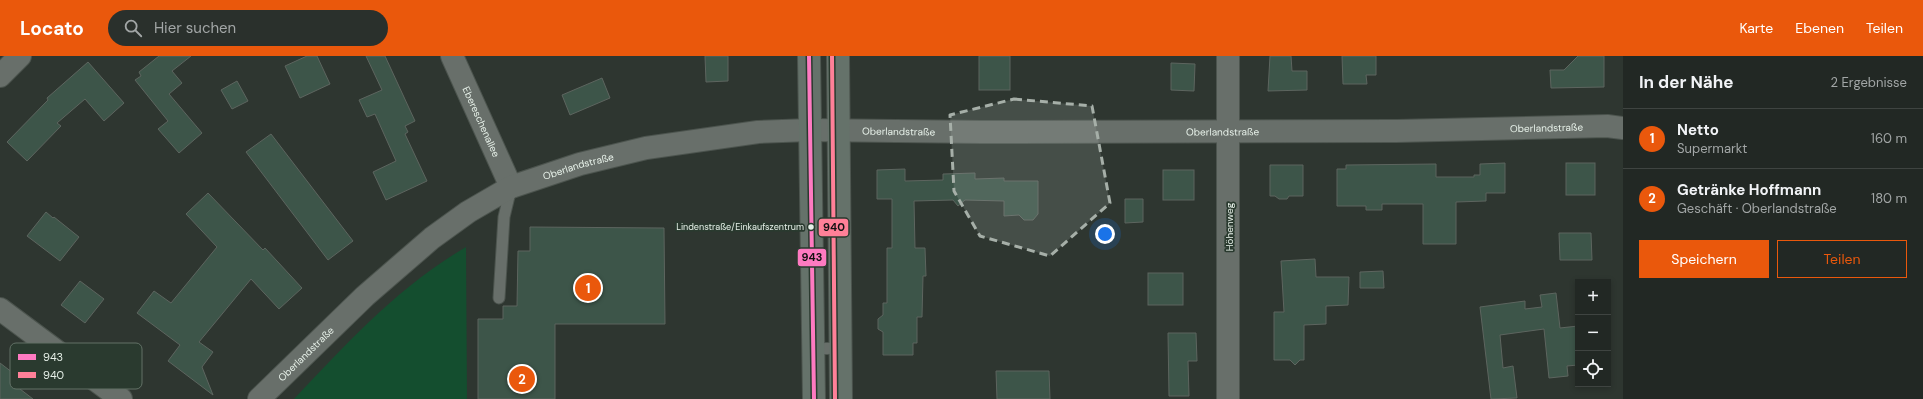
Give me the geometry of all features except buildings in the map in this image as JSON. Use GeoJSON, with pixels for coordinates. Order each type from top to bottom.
{"type":"FeatureCollection","features":[{"type":"Feature","properties":{"kind":"street"},"geometry":{"type":"LineString","coordinates":[[0,76],[20,56]]}},
{"type":"Feature","properties":{"kind":"street","name":"Ebereschenallee"},"geometry":{"type":"LineString","coordinates":[[452,56],[511,187]]}},
{"type":"Feature","properties":{"kind":"street"},"geometry":{"type":"LineString","coordinates":[[809,56],[814,399]]}},
{"type":"Feature","properties":{"kind":"street"},"geometry":{"type":"LineString","coordinates":[[838,56],[841,399]]}},
{"type":"Feature","properties":{"kind":"street","name":"Höhenweg"},"geometry":{"type":"LineString","coordinates":[[1228,56],[1228,399]]}},
{"type":"Feature","properties":{"kind":"street","name":"Oberlandstraße"},"geometry":{"type":"LineString","coordinates":[[259,399],[341,317],[432,238],[468,212],[511,187],[580,164],[646,148],[758,132],[810,130],[1397,131],[1607,126],[1623,128]]}},
{"type":"Feature","properties":{"kind":"street"},"geometry":{"type":"LineString","coordinates":[[0,309],[46,343]]}},
{"type":"Feature","properties":{"kind":"street"},"geometry":{"type":"LineString","coordinates":[[108,389],[121,399]]}},
{"type":"Feature","properties":{"kind":"lane"},"geometry":{"type":"LineString","coordinates":[[499,298],[504,217],[511,187]]}},
{"type":"Feature","properties":{"kind":"lane"},"geometry":{"type":"LineString","coordinates":[[813,349],[840,348]]}},
{"type":"Feature","properties":{"kind":"highlighted area"},"geometry":{"type":"Polygon","coordinates":[[[1014,99],[1092,106],[1110,203],[1050,256],[980,236],[954,191],[950,115],[1014,99]]]}},
{"type":"Feature","properties":{"kind":"green space"},"geometry":{"type":"Polygon","coordinates":[[[466,247],[467,399],[294,399],[374,317],[418,279],[466,247]]]}},
{"type":"Feature","properties":{"kind":"transit line","name":"943"},"geometry":{"type":"LineString","coordinates":[[809,56],[814,399]]}},
{"type":"Feature","properties":{"kind":"transit line","name":"940"},"geometry":{"type":"LineString","coordinates":[[832,56],[835,399]]}},
{"type":"Feature","properties":{"kind":"place","name":"Lindenstraße/Einkaufszentrum"},"geometry":{"type":"Point","coordinates":[811,227]}},
{"type":"Feature","properties":{"kind":"place","name":"Netto"},"geometry":{"type":"Point","coordinates":[588,288]}},
{"type":"Feature","properties":{"kind":"place","name":"Getränke Hoffmann"},"geometry":{"type":"Point","coordinates":[522,379]}}]}
